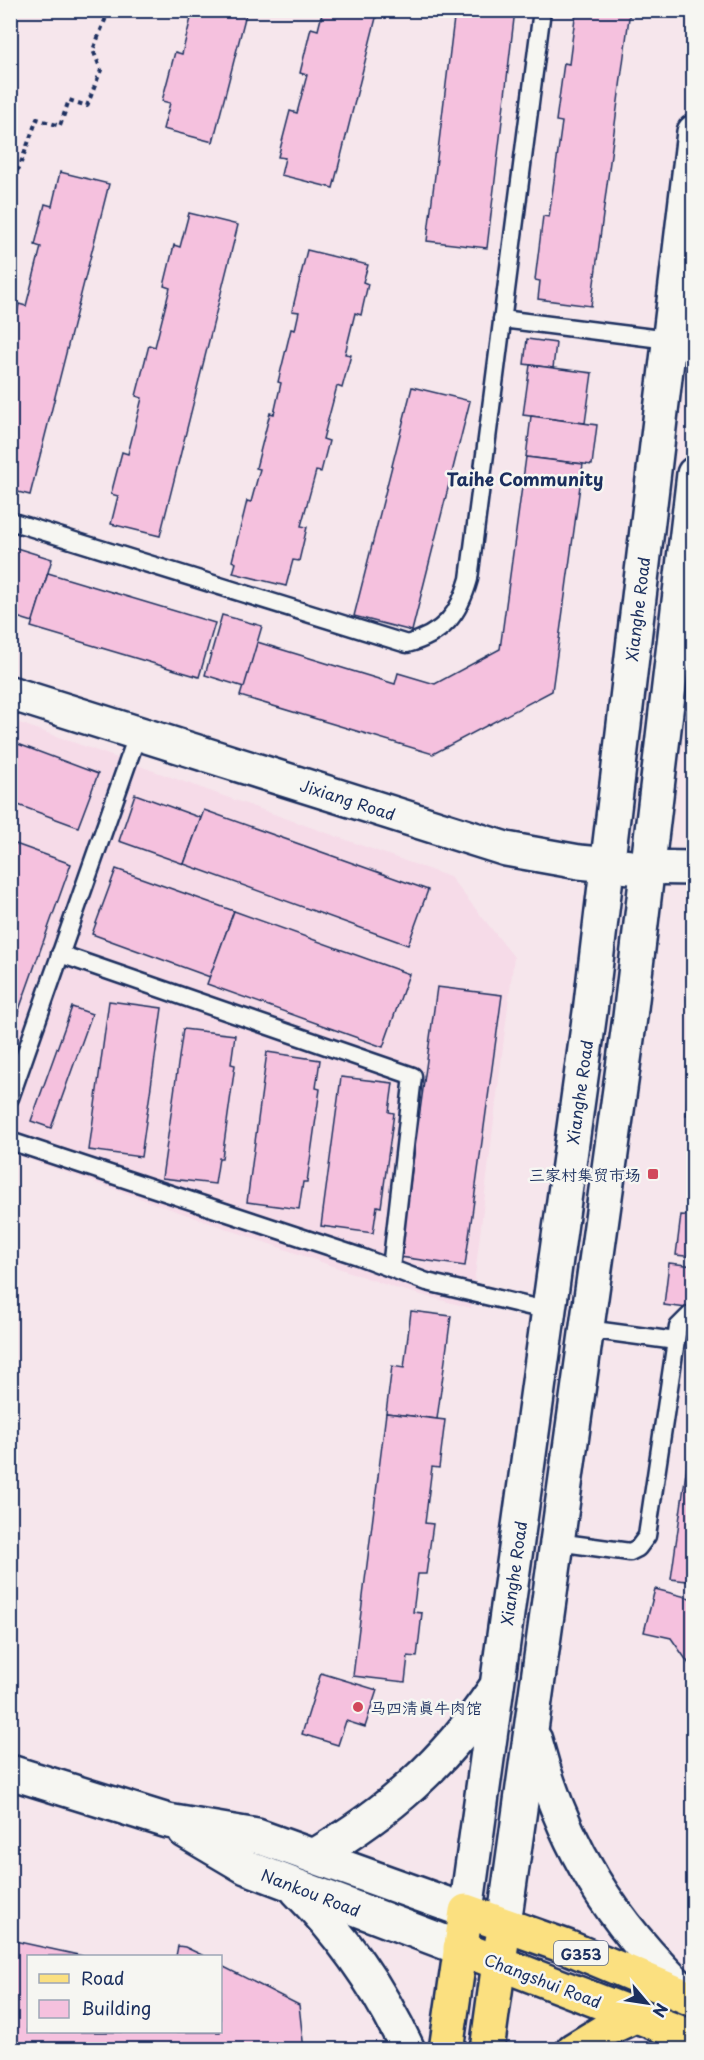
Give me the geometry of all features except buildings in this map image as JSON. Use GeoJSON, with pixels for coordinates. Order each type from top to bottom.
{"type":"FeatureCollection","features":[{"type":"Feature","properties":{"kind":"main road","name":"Xianghe Road"},"geometry":{"type":"LineString","coordinates":[[446,2049],[590,1012],[693,132]]}},
{"type":"Feature","properties":{"kind":"main road"},"geometry":{"type":"LineString","coordinates":[[487,2049],[628,1029],[693,474]]}},
{"type":"Feature","properties":{"kind":"main road","name":"Jixiang Road"},"geometry":{"type":"LineString","coordinates":[[10,693],[506,849],[607,865],[693,868]]}},
{"type":"Feature","properties":{"kind":"main road"},"geometry":{"type":"LineString","coordinates":[[314,1856],[375,1818],[429,1771],[454,1744],[497,1686]]}},
{"type":"Feature","properties":{"kind":"main road"},"geometry":{"type":"LineString","coordinates":[[532,1728],[543,1771],[558,1813],[576,1853],[598,1891],[626,1930],[657,1966],[692,1999]]}},
{"type":"Feature","properties":{"kind":"main road","name":"Nankou Road"},"geometry":{"type":"LineString","coordinates":[[10,1772],[168,1821],[257,1836],[466,1911]]}},
{"type":"Feature","properties":{"kind":"main road","name":"Nankou Road"},"geometry":{"type":"LineString","coordinates":[[168,1821],[246,1867],[460,1948]]}},
{"type":"Feature","properties":{"kind":"main road"},"geometry":{"type":"LineString","coordinates":[[291,1884],[320,1913],[352,1953],[391,2013],[408,2049]]}},
{"type":"Feature","properties":{"kind":"main road","name":"G353"},"geometry":{"type":"LineString","coordinates":[[466,1911],[567,1947],[692,1999]]}},
{"type":"Feature","properties":{"kind":"main road","name":"Changshui Road"},"geometry":{"type":"LineString","coordinates":[[460,1948],[693,2038]]}},
{"type":"Feature","properties":{"kind":"main road"},"geometry":{"type":"LineString","coordinates":[[573,2049],[637,2015]]}},
{"type":"Feature","properties":{"kind":"lane"},"geometry":{"type":"LineString","coordinates":[[10,520],[407,644],[422,640],[446,624],[457,611],[469,579],[542,10]]}},
{"type":"Feature","properties":{"kind":"lane"},"geometry":{"type":"LineString","coordinates":[[502,319],[669,340]]}},
{"type":"Feature","properties":{"kind":"lane"},"geometry":{"type":"LineString","coordinates":[[10,1098],[138,733]]}},
{"type":"Feature","properties":{"kind":"lane"},"geometry":{"type":"LineString","coordinates":[[60,954],[413,1076],[391,1268]]}},
{"type":"Feature","properties":{"kind":"lane"},"geometry":{"type":"LineString","coordinates":[[10,1141],[427,1282],[549,1311]]}},
{"type":"Feature","properties":{"kind":"lane"},"geometry":{"type":"LineString","coordinates":[[557,1542],[630,1552],[638,1548],[647,1536],[678,1327],[684,1319],[693,1315]]}},
{"type":"Feature","properties":{"kind":"lane"},"geometry":{"type":"LineString","coordinates":[[587,1329],[676,1341]]}},
{"type":"Feature","properties":{"kind":"path"},"geometry":{"type":"LineString","coordinates":[[10,177],[19,168],[38,119],[60,126],[69,100],[87,106],[101,70],[93,51],[110,10]]}},
{"type":"Feature","properties":{"kind":"shaded area"},"geometry":{"type":"Polygon","coordinates":[[[11,720],[450,877],[514,957],[471,1308],[395,1288],[11,1153],[11,720]]]}},
{"type":"Feature","properties":{"kind":"place","name":"三家村集贸市场"},"geometry":{"type":"Point","coordinates":[653,1174]}},
{"type":"Feature","properties":{"kind":"place","name":"马四清真牛肉馆"},"geometry":{"type":"Point","coordinates":[358,1707]}},
{"type":"Feature","properties":{"kind":"district","name":"Taihe Community"},"geometry":{"type":"Point","coordinates":[525,478]}}]}
